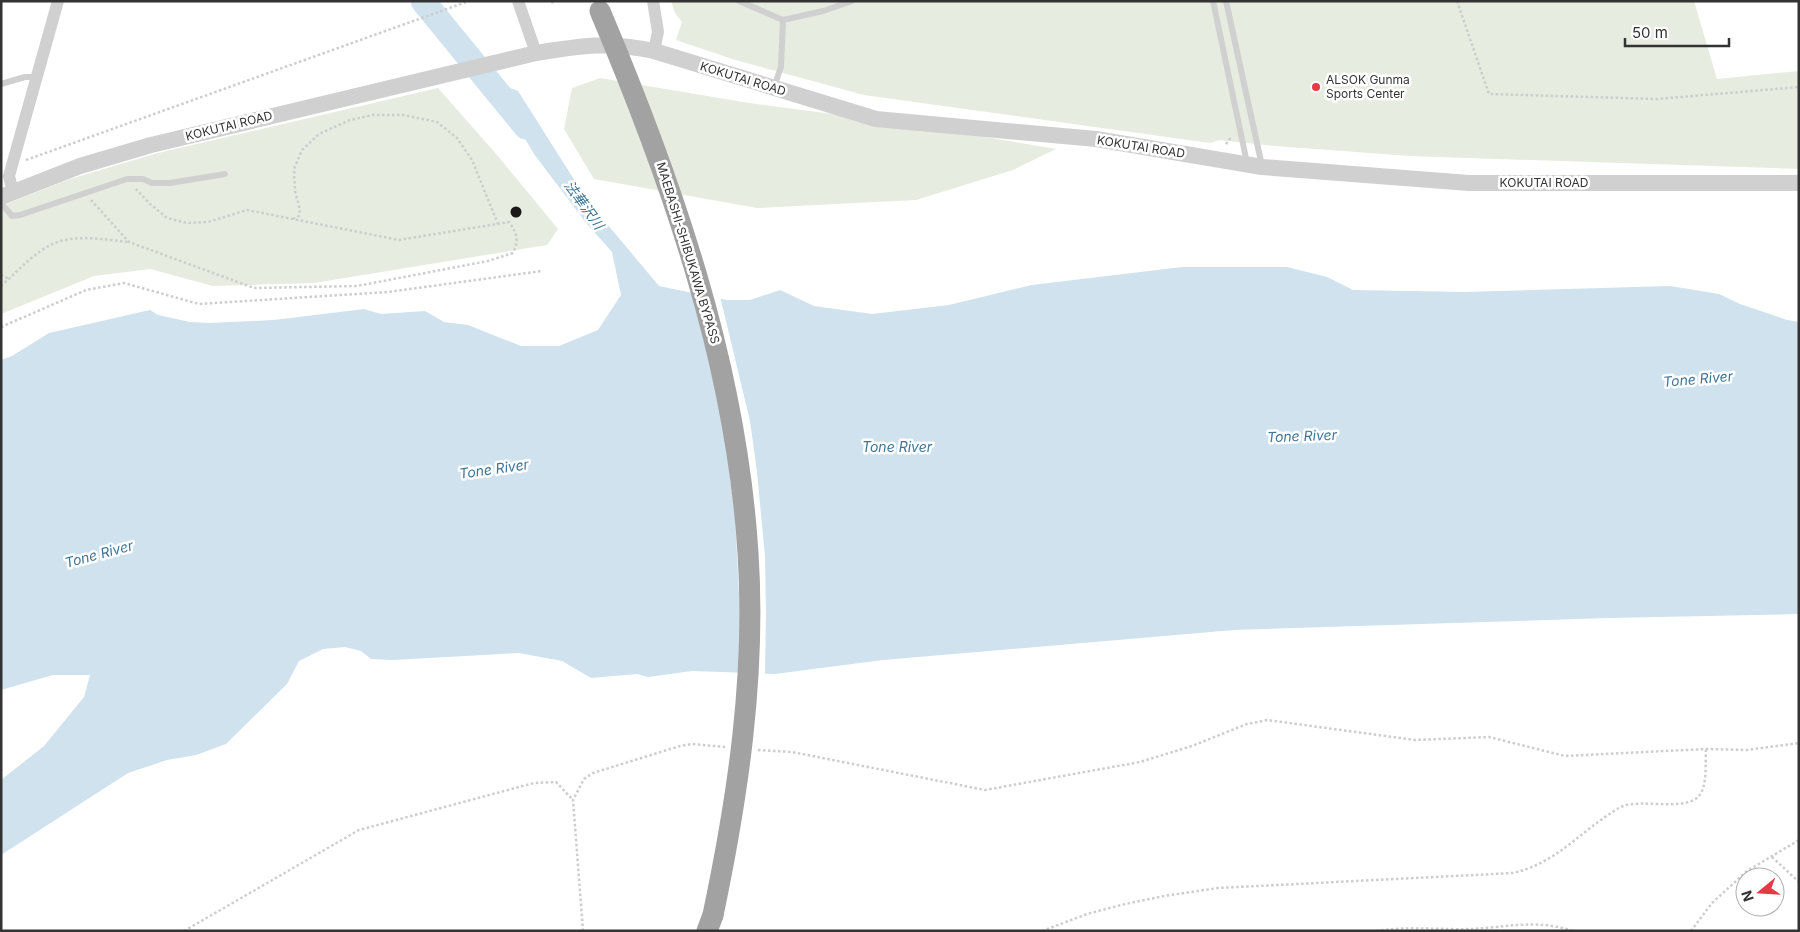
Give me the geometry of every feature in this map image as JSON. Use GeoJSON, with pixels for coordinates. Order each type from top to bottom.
{"type":"FeatureCollection","features":[{"type":"Feature","properties":{"kind":"highway","name":"MAEBASHI-SHIBUKAWA BYPASS"},"geometry":{"type":"LineString","coordinates":[[598,6],[643,115],[698,278],[723,374],[741,474],[748,556],[748,665],[740,763],[710,925]]}},
{"type":"Feature","properties":{"kind":"street"},"geometry":{"type":"LineString","coordinates":[[7,194],[12,162],[58,1]]}},
{"type":"Feature","properties":{"kind":"street"},"geometry":{"type":"LineString","coordinates":[[518,1],[536,53]]}},
{"type":"Feature","properties":{"kind":"street"},"geometry":{"type":"LineString","coordinates":[[653,1],[658,32],[654,51]]}},
{"type":"Feature","properties":{"kind":"street","name":"KOKUTAI ROAD"},"geometry":{"type":"LineString","coordinates":[[7,194],[80,166],[123,153],[460,70],[536,53],[584,45],[620,44],[654,51],[876,119],[1096,139],[1255,166],[1469,183],[1799,183]]}},
{"type":"Feature","properties":{"kind":"lane"},"geometry":{"type":"LineString","coordinates":[[739,1],[783,20],[823,11],[852,1]]}},
{"type":"Feature","properties":{"kind":"lane"},"geometry":{"type":"LineString","coordinates":[[1212,1],[1255,166]]}},
{"type":"Feature","properties":{"kind":"lane"},"geometry":{"type":"LineString","coordinates":[[1226,1],[1255,166]]}},
{"type":"Feature","properties":{"kind":"lane"},"geometry":{"type":"LineString","coordinates":[[774,88],[781,67],[783,20]]}},
{"type":"Feature","properties":{"kind":"lane"},"geometry":{"type":"LineString","coordinates":[[1,84],[25,76],[36,76]]}},
{"type":"Feature","properties":{"kind":"lane"},"geometry":{"type":"LineString","coordinates":[[1,203],[12,216],[20,215],[127,179],[143,179],[152,183],[170,184],[225,174]]}},
{"type":"Feature","properties":{"kind":"path"},"geometry":{"type":"LineString","coordinates":[[12,162],[20,162],[469,1]]}},
{"type":"Feature","properties":{"kind":"path"},"geometry":{"type":"LineString","coordinates":[[1458,1],[1489,94],[1657,99],[1799,88]]}},
{"type":"Feature","properties":{"kind":"path"},"geometry":{"type":"LineString","coordinates":[[292,220],[299,216],[300,210],[293,179],[294,169],[302,150],[319,134],[350,120],[373,115],[403,115],[437,122],[457,138],[472,160],[498,224]]}},
{"type":"Feature","properties":{"kind":"path"},"geometry":{"type":"LineString","coordinates":[[1,286],[43,249],[66,239],[85,237],[129,242],[254,288],[357,286],[488,260],[513,253],[518,244],[516,232],[509,222],[399,240],[247,210],[208,222],[187,223],[167,218],[149,203],[127,179]]}},
{"type":"Feature","properties":{"kind":"path"},"geometry":{"type":"LineString","coordinates":[[86,193],[129,242]]}},
{"type":"Feature","properties":{"kind":"path"},"geometry":{"type":"LineString","coordinates":[[1,327],[86,290],[124,283],[199,304],[388,292],[542,271]]}},
{"type":"Feature","properties":{"kind":"path"},"geometry":{"type":"LineString","coordinates":[[1,274],[9,279]]}},
{"type":"Feature","properties":{"kind":"path"},"geometry":{"type":"LineString","coordinates":[[752,749],[792,752],[985,790],[1140,762],[1192,746],[1247,724],[1267,720],[1415,740],[1489,737],[1565,756],[1706,749],[1747,750],[1799,743]]}},
{"type":"Feature","properties":{"kind":"path"},"geometry":{"type":"LineString","coordinates":[[583,931],[574,800],[584,779],[593,773],[680,746],[692,744],[732,747]]}},
{"type":"Feature","properties":{"kind":"path"},"geometry":{"type":"LineString","coordinates":[[1042,931],[1087,914],[1121,905],[1218,888],[1513,873],[1529,869],[1546,861],[1612,812],[1625,805],[1688,802],[1698,797],[1704,788],[1706,749]]}},
{"type":"Feature","properties":{"kind":"path"},"geometry":{"type":"LineString","coordinates":[[184,931],[359,830],[534,783],[556,782],[574,800]]}},
{"type":"Feature","properties":{"kind":"path"},"geometry":{"type":"LineString","coordinates":[[1691,931],[1712,903],[1747,871],[1799,840]]}},
{"type":"Feature","properties":{"kind":"path"},"geometry":{"type":"LineString","coordinates":[[1772,857],[1799,882]]}},
{"type":"Feature","properties":{"kind":"path"},"geometry":{"type":"LineString","coordinates":[[1376,931],[1393,928],[1472,929],[1539,924],[1572,931]]}},
{"type":"Feature","properties":{"kind":"shaded area","name":"ALSOK Gunma Sports Center"},"geometry":{"type":"Polygon","coordinates":[[[671,1],[1694,1],[1717,79],[1799,71],[1799,169],[1410,156],[1219,140],[1210,143],[864,95],[732,59],[676,40],[682,22],[675,13],[671,1]]]}},
{"type":"Feature","properties":{"kind":"shaded area"},"geometry":{"type":"Polygon","coordinates":[[[600,78],[749,103],[908,124],[1056,149],[1013,170],[916,200],[757,208],[594,179],[564,129],[572,88],[600,78]]]}},
{"type":"Feature","properties":{"kind":"shaded area"},"geometry":{"type":"Polygon","coordinates":[[[438,88],[497,155],[558,229],[547,245],[314,283],[213,286],[150,269],[94,276],[1,314],[1,206],[70,179],[158,153],[438,88]]]}},
{"type":"Feature","properties":{"kind":"water","name":"Tone River"},"geometry":{"type":"Polygon","coordinates":[[[505,86],[518,91],[587,200],[659,286],[727,300],[750,300],[780,290],[814,306],[872,314],[949,305],[1032,285],[1182,267],[1287,267],[1327,277],[1353,290],[1465,292],[1670,286],[1719,294],[1740,304],[1787,320],[1799,322],[1799,614],[1234,630],[883,660],[775,674],[692,671],[648,677],[637,674],[591,678],[562,661],[519,653],[393,660],[371,659],[361,651],[345,647],[323,649],[299,661],[287,684],[226,744],[196,755],[167,760],[128,773],[1,855],[1,780],[44,746],[84,697],[90,675],[53,675],[1,690],[1,360],[12,356],[49,333],[150,310],[158,315],[190,322],[210,323],[274,320],[364,309],[381,314],[425,311],[444,322],[468,325],[521,346],[559,346],[598,330],[621,295],[612,252],[587,224],[534,154],[504,103],[505,86]]]}},
{"type":"Feature","properties":{"kind":"pier"},"geometry":{"type":"Polygon","coordinates":[[[692,290],[720,296],[750,421],[765,556],[765,676],[738,675],[740,614],[735,516],[723,424],[692,290]]]}},
{"type":"Feature","properties":{"kind":"building"},"geometry":{"type":"Polygon","coordinates":[[[516,206],[522,212],[516,218],[510,212],[516,206]]]}},
{"type":"Feature","properties":{"kind":"waterway","name":"法華沢川"},"geometry":{"type":"LineString","coordinates":[[423,1],[526,127]]}},
{"type":"Feature","properties":{"kind":"place","name":"ALSOK Gunma Sports Center"},"geometry":{"type":"Point","coordinates":[1316,87]}}]}
